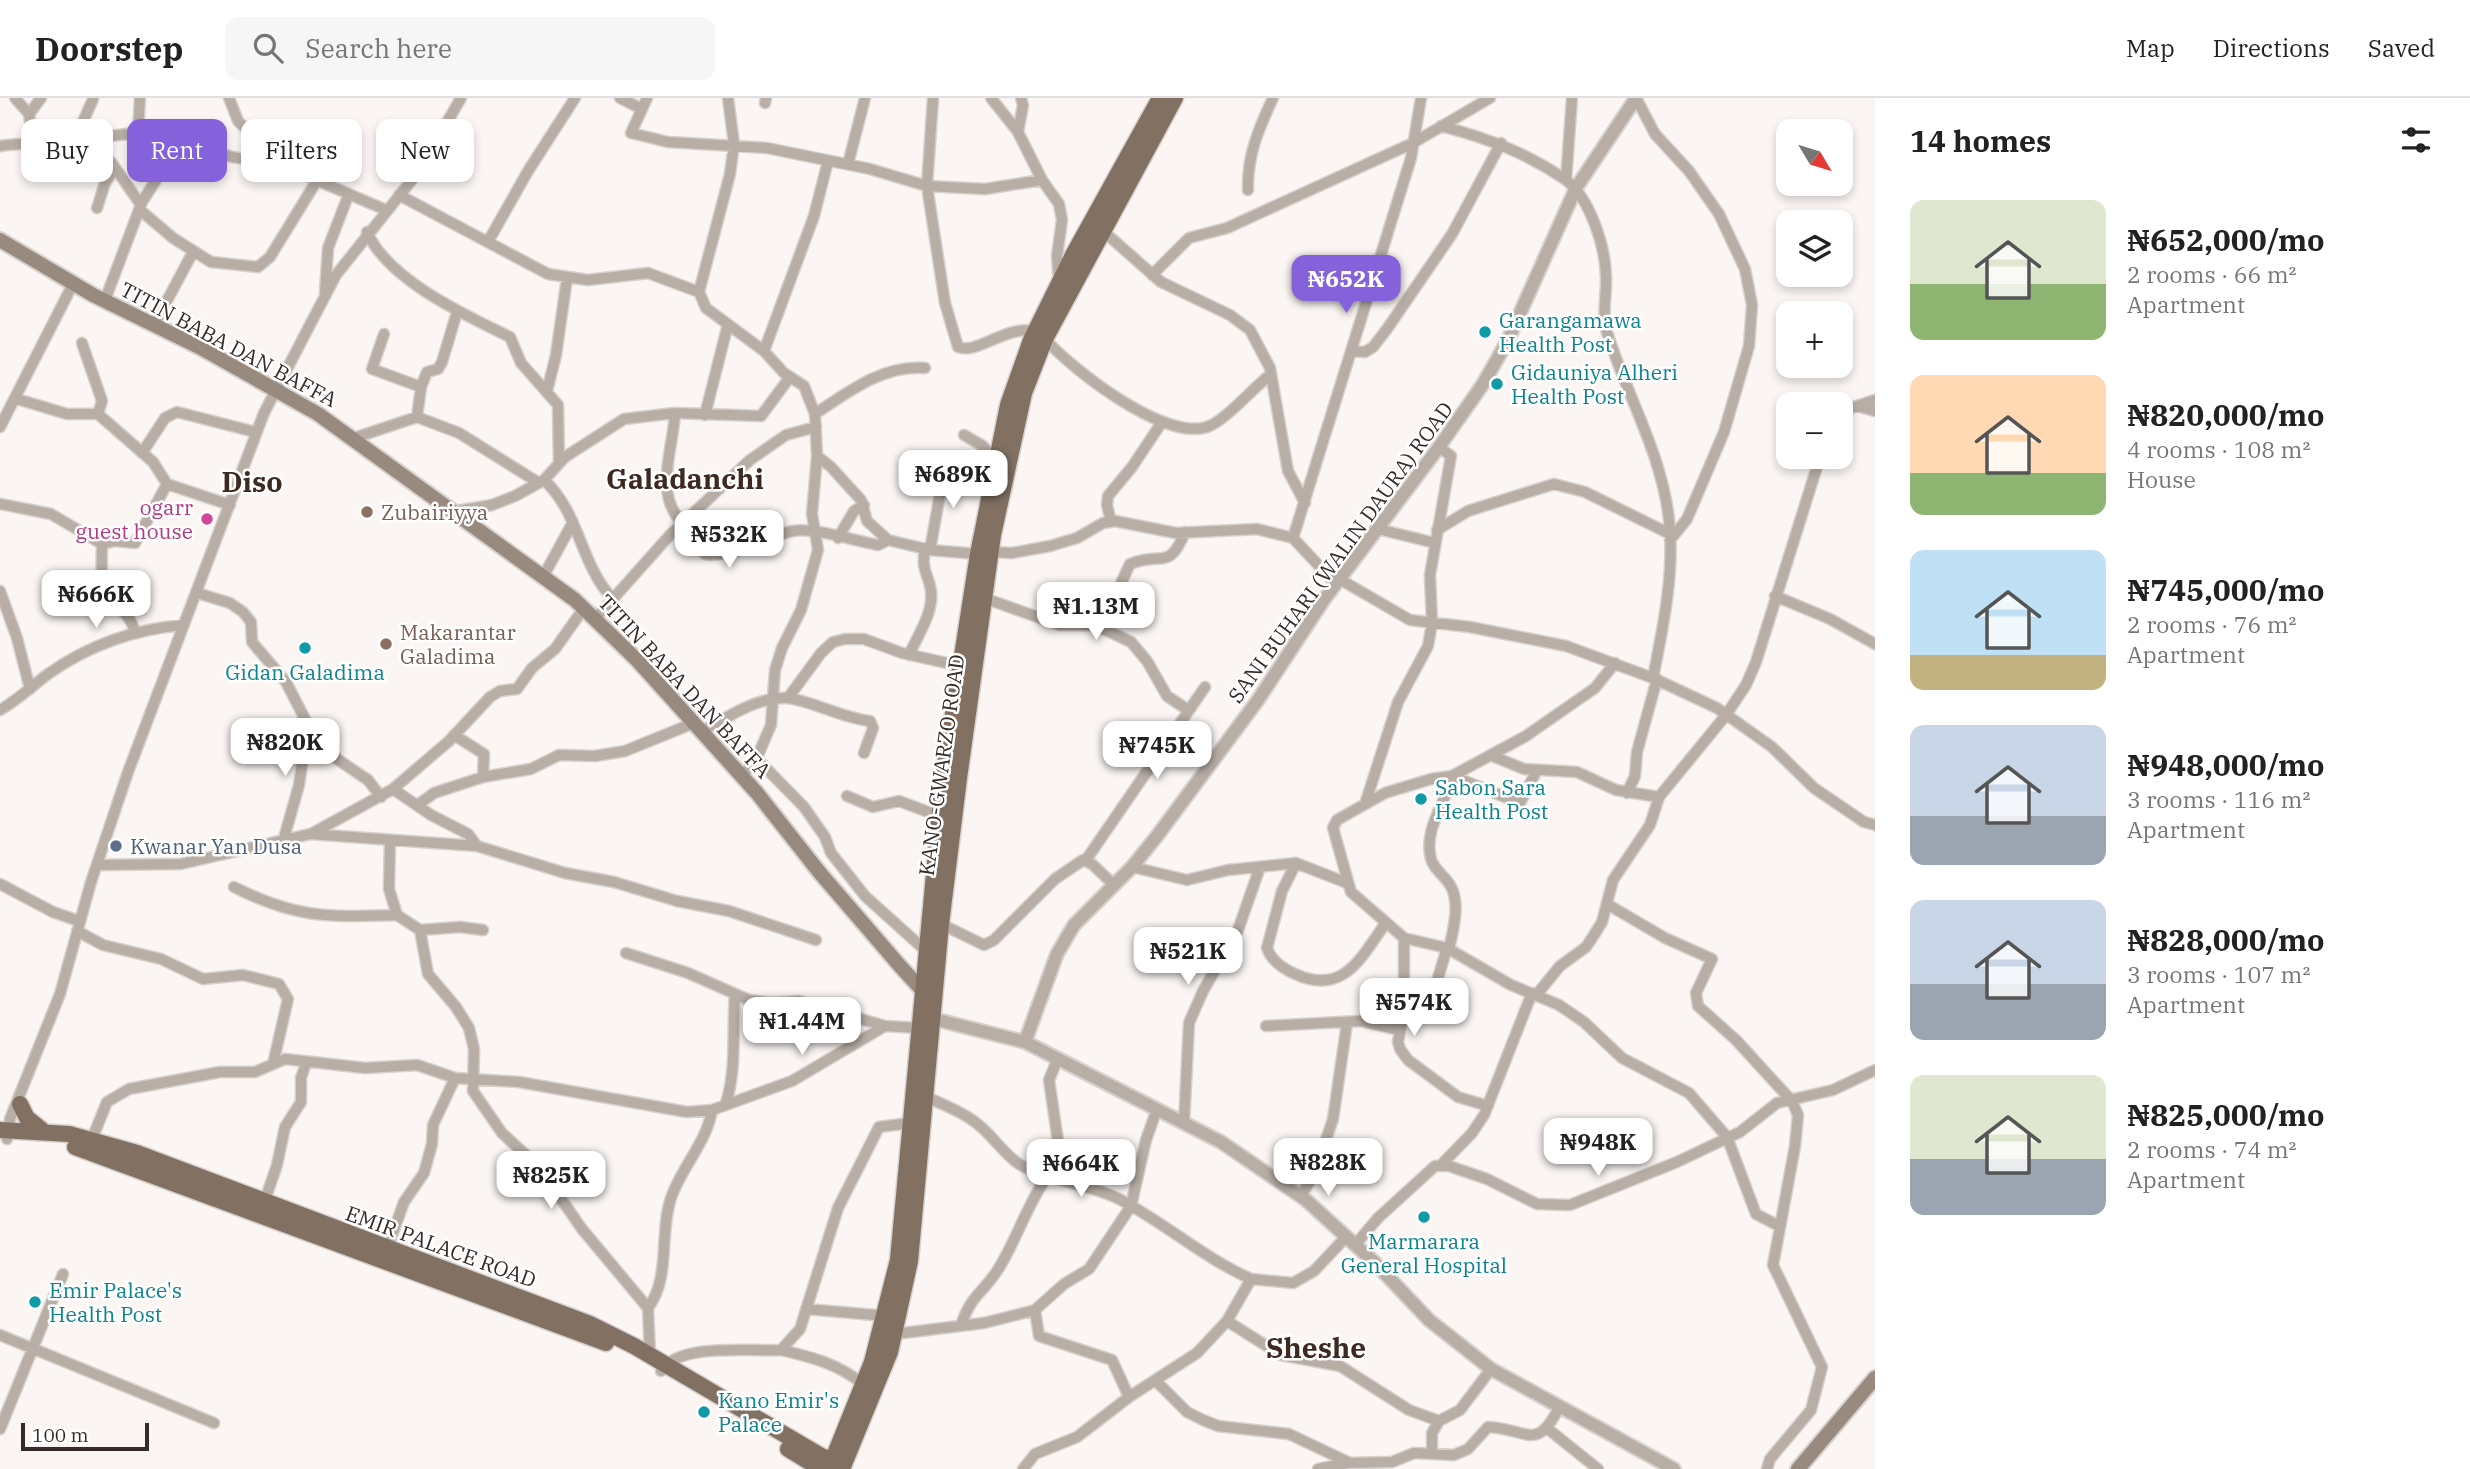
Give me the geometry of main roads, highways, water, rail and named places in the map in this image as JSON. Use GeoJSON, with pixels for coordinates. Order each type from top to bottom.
{"type":"FeatureCollection","features":[{"type":"Feature","properties":{"kind":"main road","name":"KANO-GWARZO ROAD"},"geometry":{"type":"LineString","coordinates":[[928,992],[926,951],[939,816],[956,748],[984,598],[985,553],[995,461],[1014,383],[1160,98]]}},
{"type":"Feature","properties":{"kind":"main road","name":"KANO-GWARZO ROAD"},"geometry":{"type":"LineString","coordinates":[[837,1467],[886,1317],[902,1226],[910,1123],[928,992],[941,924],[960,666],[1024,393],[1040,335],[1059,286],[1102,230],[1175,98]]}},
{"type":"Feature","properties":{"kind":"main road","name":"TITIN BABA DAN BAFFA"},"geometry":{"type":"LineString","coordinates":[[0,240],[73,284],[276,388],[354,438],[584,608],[742,777],[820,873],[928,992]]}},
{"type":"Feature","properties":{"kind":"main road","name":"KANO-GWARZO ROAD"},"geometry":{"type":"LineString","coordinates":[[837,1467],[895,1334],[911,1261],[925,1096],[924,1021]]}},
{"type":"Feature","properties":{"kind":"main road"},"geometry":{"type":"LineString","coordinates":[[20,1102],[27,1118],[44,1131]]}},
{"type":"Feature","properties":{"kind":"main road","name":"EMIR PALACE ROAD"},"geometry":{"type":"LineString","coordinates":[[10,1135],[44,1131],[92,1139],[265,1200],[387,1249],[590,1324],[650,1355],[663,1368]]}},
{"type":"Feature","properties":{"kind":"main road","name":"EMIR PALACE ROAD"},"geometry":{"type":"LineString","coordinates":[[10,1135],[96,1152],[596,1339],[663,1368],[837,1467]]}},
{"type":"Feature","properties":{"kind":"main road"},"geometry":{"type":"LineString","coordinates":[[1798,1469],[1875,1378]]}},
{"type":"Feature","properties":{"kind":"place","name":"Garangamawa Health Post"},"geometry":{"type":"Point","coordinates":[1485,332]}},
{"type":"Feature","properties":{"kind":"place","name":"Gidauniya Alheri Health Post"},"geometry":{"type":"Point","coordinates":[1497,384]}},
{"type":"Feature","properties":{"kind":"place","name":"Zubairiyya"},"geometry":{"type":"Point","coordinates":[367,512]}},
{"type":"Feature","properties":{"kind":"place","name":"ogarr guest house"},"geometry":{"type":"Point","coordinates":[207,519]}},
{"type":"Feature","properties":{"kind":"place","name":"Makarantar Galadima"},"geometry":{"type":"Point","coordinates":[386,644]}},
{"type":"Feature","properties":{"kind":"place","name":"Gidan Galadima"},"geometry":{"type":"Point","coordinates":[305,648]}},
{"type":"Feature","properties":{"kind":"place","name":"Sabon Sara Health Post"},"geometry":{"type":"Point","coordinates":[1421,799]}},
{"type":"Feature","properties":{"kind":"place","name":"Kwanar Yan Dusa"},"geometry":{"type":"Point","coordinates":[116,846]}},
{"type":"Feature","properties":{"kind":"place","name":"Marmarara General Hospital"},"geometry":{"type":"Point","coordinates":[1424,1217]}},
{"type":"Feature","properties":{"kind":"place","name":"Emir Palace's Health Post"},"geometry":{"type":"Point","coordinates":[35,1302]}},
{"type":"Feature","properties":{"kind":"place","name":"Kano Emir's Palace"},"geometry":{"type":"Point","coordinates":[704,1412]}},
{"type":"Feature","properties":{"kind":"district","name":"Galadanchi"},"geometry":{"type":"Point","coordinates":[685,478]}},
{"type":"Feature","properties":{"kind":"district","name":"Diso"},"geometry":{"type":"Point","coordinates":[252,481]}},
{"type":"Feature","properties":{"kind":"district","name":"Sheshe"},"geometry":{"type":"Point","coordinates":[1316,1347]}}]}
